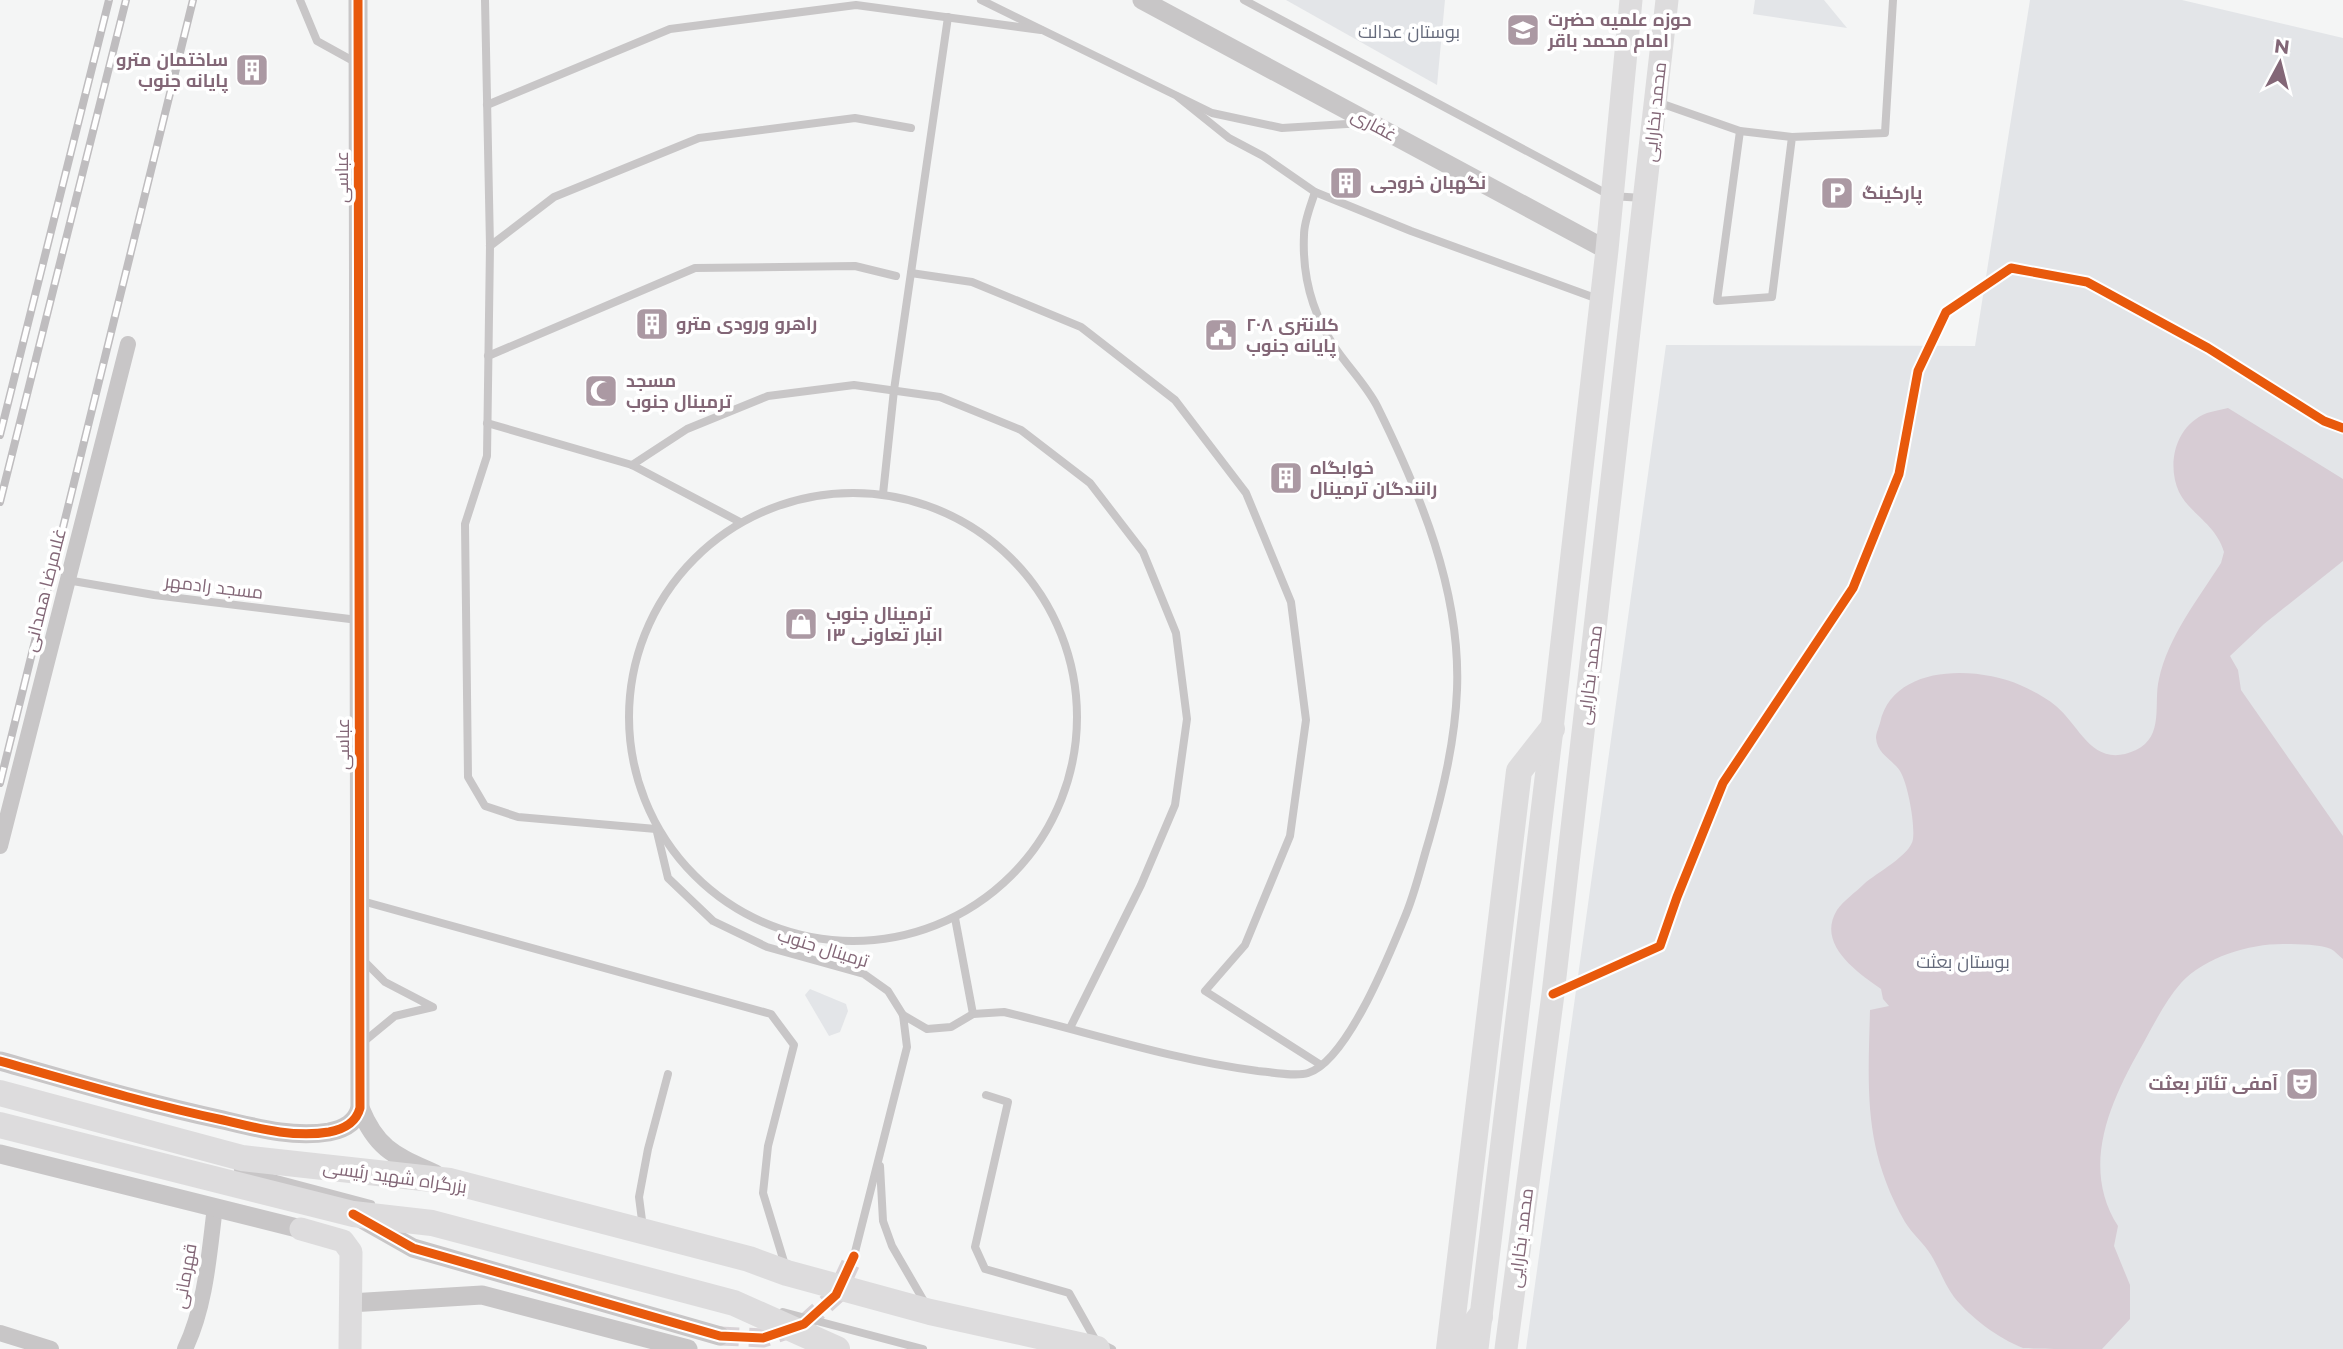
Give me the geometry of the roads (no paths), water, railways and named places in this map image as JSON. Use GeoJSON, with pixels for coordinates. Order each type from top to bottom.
{"type":"FeatureCollection","features":[{"type":"Feature","properties":{"kind":"highway"},"geometry":{"type":"LineString","coordinates":[[1449,1349],[1519,771],[1552,729]]}},
{"type":"Feature","properties":{"kind":"highway","name":"بزرگراه شهید رئیسی"},"geometry":{"type":"LineString","coordinates":[[8,1095],[242,1158],[450,1181],[750,1259],[787,1273],[930,1312],[1097,1349]]}},
{"type":"Feature","properties":{"kind":"highway"},"geometry":{"type":"LineString","coordinates":[[6,1126],[353,1214],[432,1223],[734,1303],[837,1349]]}},
{"type":"Feature","properties":{"kind":"highway"},"geometry":{"type":"LineString","coordinates":[[1456,1349],[1480,1317]]}},
{"type":"Feature","properties":{"kind":"main road","name":"محمد بخارایی"},"geometry":{"type":"LineString","coordinates":[[1477,1349],[1607,250],[1631,0]]}},
{"type":"Feature","properties":{"kind":"main road","name":"محمد بخارایی"},"geometry":{"type":"LineString","coordinates":[[1506,1349],[1553,993],[1667,0]]}},
{"type":"Feature","properties":{"kind":"main road"},"geometry":{"type":"LineString","coordinates":[[1607,250],[1644,209]]}},
{"type":"Feature","properties":{"kind":"main road"},"geometry":{"type":"LineString","coordinates":[[301,1229],[343,1241],[351,1252],[350,1349]]}},
{"type":"Feature","properties":{"kind":"street","name":"عباسی"},"geometry":{"type":"LineString","coordinates":[[358,0],[360,1108]]}},
{"type":"Feature","properties":{"kind":"street","name":"غفاری"},"geometry":{"type":"LineString","coordinates":[[1142,0],[1607,250]]}},
{"type":"Feature","properties":{"kind":"street","name":"غلامرضا همدانی"},"geometry":{"type":"LineString","coordinates":[[0,846],[128,344]]}},
{"type":"Feature","properties":{"kind":"street"},"geometry":{"type":"LineString","coordinates":[[0,1061],[179,1111],[281,1133],[330,1132],[352,1124],[360,1108]]}},
{"type":"Feature","properties":{"kind":"street"},"geometry":{"type":"LineString","coordinates":[[360,1108],[368,1128],[378,1142],[409,1162],[450,1181]]}},
{"type":"Feature","properties":{"kind":"street"},"geometry":{"type":"LineString","coordinates":[[0,1154],[301,1229]]}},
{"type":"Feature","properties":{"kind":"street","name":"قهرمانی"},"geometry":{"type":"LineString","coordinates":[[185,1349],[194,1329],[202,1292],[215,1207]]}},
{"type":"Feature","properties":{"kind":"street"},"geometry":{"type":"LineString","coordinates":[[353,1214],[413,1248],[720,1336]]}},
{"type":"Feature","properties":{"kind":"street"},"geometry":{"type":"LineString","coordinates":[[350,1303],[482,1296],[688,1349]]}},
{"type":"Feature","properties":{"kind":"street"},"geometry":{"type":"LineString","coordinates":[[0,1333],[51,1349]]}},
{"type":"Feature","properties":{"kind":"lane"},"geometry":{"type":"LineString","coordinates":[[300,0],[317,41],[357,63]]}},
{"type":"Feature","properties":{"kind":"lane"},"geometry":{"type":"LineString","coordinates":[[485,0],[490,246],[487,456],[465,524],[468,776],[485,806],[518,817],[656,829]]}},
{"type":"Feature","properties":{"kind":"lane"},"geometry":{"type":"LineString","coordinates":[[981,0],[1212,113],[1282,128],[1372,123]]}},
{"type":"Feature","properties":{"kind":"lane"},"geometry":{"type":"LineString","coordinates":[[1244,0],[1611,196],[1644,209]]}},
{"type":"Feature","properties":{"kind":"lane"},"geometry":{"type":"LineString","coordinates":[[1657,102],[1740,131],[1792,137],[1885,133],[1893,0]]}},
{"type":"Feature","properties":{"kind":"lane"},"geometry":{"type":"LineString","coordinates":[[487,105],[670,29],[856,3],[1041,30]]}},
{"type":"Feature","properties":{"kind":"lane"},"geometry":{"type":"LineString","coordinates":[[883,494],[894,390],[948,18]]}},
{"type":"Feature","properties":{"kind":"lane"},"geometry":{"type":"LineString","coordinates":[[1178,97],[1229,138],[1263,156],[1315,192],[1411,231],[1601,300]]}},
{"type":"Feature","properties":{"kind":"lane"},"geometry":{"type":"LineString","coordinates":[[490,246],[554,197],[699,138],[855,118],[911,128]]}},
{"type":"Feature","properties":{"kind":"lane"},"geometry":{"type":"LineString","coordinates":[[1740,131],[1717,301],[1772,297],[1792,137]]}},
{"type":"Feature","properties":{"kind":"lane"},"geometry":{"type":"LineString","coordinates":[[903,1014],[927,1028],[951,1027],[973,1014],[1004,1012],[1219,1066],[1278,1073],[1308,1073],[1328,1060],[1370,997],[1409,909],[1450,760],[1457,690],[1455,646],[1444,577],[1426,518],[1399,453],[1374,401],[1335,348],[1314,312],[1306,274],[1304,232],[1315,192]]}},
{"type":"Feature","properties":{"kind":"lane"},"geometry":{"type":"LineString","coordinates":[[488,356],[695,268],[855,266],[895,276]]}},
{"type":"Feature","properties":{"kind":"lane"},"geometry":{"type":"LineString","coordinates":[[911,274],[972,282],[1081,327],[1175,400],[1246,494],[1291,603],[1306,720],[1290,836],[1245,945],[1205,991],[1321,1065]]}},
{"type":"Feature","properties":{"kind":"lane"},"geometry":{"type":"LineString","coordinates":[[632,465],[687,429],[768,396],[854,385],[940,397],[1021,430],[1090,483],[1143,552],[1176,633],[1187,719],[1175,805],[1141,885],[1070,1028]]}},
{"type":"Feature","properties":{"kind":"lane"},"geometry":{"type":"LineString","coordinates":[[487,423],[632,465],[740,522]]}},
{"type":"Feature","properties":{"kind":"lane"},"geometry":{"type":"LineString","coordinates":[[834,493],[883,494],[939,509],[988,537],[1029,577],[1059,625],[1076,680],[1078,737],[1066,793],[1061,803],[1040,843],[1003,886],[955,918],[901,937],[844,942],[788,933],[736,910],[691,875],[656,829],[634,774],[626,716],[635,658],[657,604],[693,557],[740,522],[785,502],[834,493]]}},
{"type":"Feature","properties":{"kind":"lane","name":"مسجد رادمهر"},"geometry":{"type":"LineString","coordinates":[[67,580],[154,595],[358,620]]}},
{"type":"Feature","properties":{"kind":"lane","name":"ترمینال جنوب"},"geometry":{"type":"LineString","coordinates":[[656,829],[668,878],[713,921],[767,947],[864,974],[888,990],[903,1014]]}},
{"type":"Feature","properties":{"kind":"lane"},"geometry":{"type":"LineString","coordinates":[[359,900],[771,1014],[794,1045],[768,1146],[763,1193],[787,1273]]}},
{"type":"Feature","properties":{"kind":"lane"},"geometry":{"type":"LineString","coordinates":[[955,918],[973,1014]]}},
{"type":"Feature","properties":{"kind":"lane"},"geometry":{"type":"LineString","coordinates":[[359,956],[385,982],[433,1007],[395,1016],[359,1046]]}},
{"type":"Feature","properties":{"kind":"lane"},"geometry":{"type":"LineString","coordinates":[[854,1256],[907,1047],[903,1014]]}},
{"type":"Feature","properties":{"kind":"lane"},"geometry":{"type":"LineString","coordinates":[[643,1231],[639,1197],[648,1149],[668,1074]]}},
{"type":"Feature","properties":{"kind":"lane"},"geometry":{"type":"LineString","coordinates":[[986,1095],[1008,1102],[975,1247],[985,1269],[1069,1293],[1096,1341],[1112,1349]]}},
{"type":"Feature","properties":{"kind":"lane"},"geometry":{"type":"LineString","coordinates":[[879,1158],[883,1221],[892,1246],[930,1312]]}},
{"type":"Feature","properties":{"kind":"lane"},"geometry":{"type":"LineString","coordinates":[[226,1166],[923,1349]]}},
{"type":"Feature","properties":{"kind":"tunnel"},"geometry":{"type":"LineString","coordinates":[[720,1336],[763,1338],[804,1324],[836,1295],[854,1256]]}},
{"type":"Feature","properties":{"kind":"railway"},"geometry":{"type":"LineString","coordinates":[[0,435],[109,0]]}},
{"type":"Feature","properties":{"kind":"railway"},"geometry":{"type":"LineString","coordinates":[[0,502],[126,0]]}},
{"type":"Feature","properties":{"kind":"railway"},"geometry":{"type":"LineString","coordinates":[[0,783],[193,0]]}},
{"type":"Feature","properties":{"kind":"place","name":"حوزه علمیه حضرت امام محمد باقر"},"geometry":{"type":"Point","coordinates":[1523,30]}},
{"type":"Feature","properties":{"kind":"place","name":"ساختمان مترو پایانه جنوب"},"geometry":{"type":"Point","coordinates":[252,70]}},
{"type":"Feature","properties":{"kind":"place","name":"نگهبان خروجی"},"geometry":{"type":"Point","coordinates":[1346,183]}},
{"type":"Feature","properties":{"kind":"place","name":"پارکینگ"},"geometry":{"type":"Point","coordinates":[1837,193]}},
{"type":"Feature","properties":{"kind":"place","name":"راهرو ورودی مترو"},"geometry":{"type":"Point","coordinates":[652,324]}},
{"type":"Feature","properties":{"kind":"place","name":"کلانتری ۲۰۸ پایانه جنوب"},"geometry":{"type":"Point","coordinates":[1221,335]}},
{"type":"Feature","properties":{"kind":"place","name":"مسجد ترمینال جنوب"},"geometry":{"type":"Point","coordinates":[601,391]}},
{"type":"Feature","properties":{"kind":"place","name":"خوابگاه رانندگان ترمینال"},"geometry":{"type":"Point","coordinates":[1286,478]}},
{"type":"Feature","properties":{"kind":"place","name":"ترمینال جنوب انبار تعاونی ۱۳"},"geometry":{"type":"Point","coordinates":[801,624]}},
{"type":"Feature","properties":{"kind":"place","name":"آمفی تئاتر بعثت"},"geometry":{"type":"Point","coordinates":[2302,1084]}},
{"type":"Feature","properties":{"kind":"park label","name":"بوستان عدالت"},"geometry":{"type":"Point","coordinates":[1409,32]}},
{"type":"Feature","properties":{"kind":"park label","name":"بوستان بعثت"},"geometry":{"type":"Point","coordinates":[1963,962]}}]}
